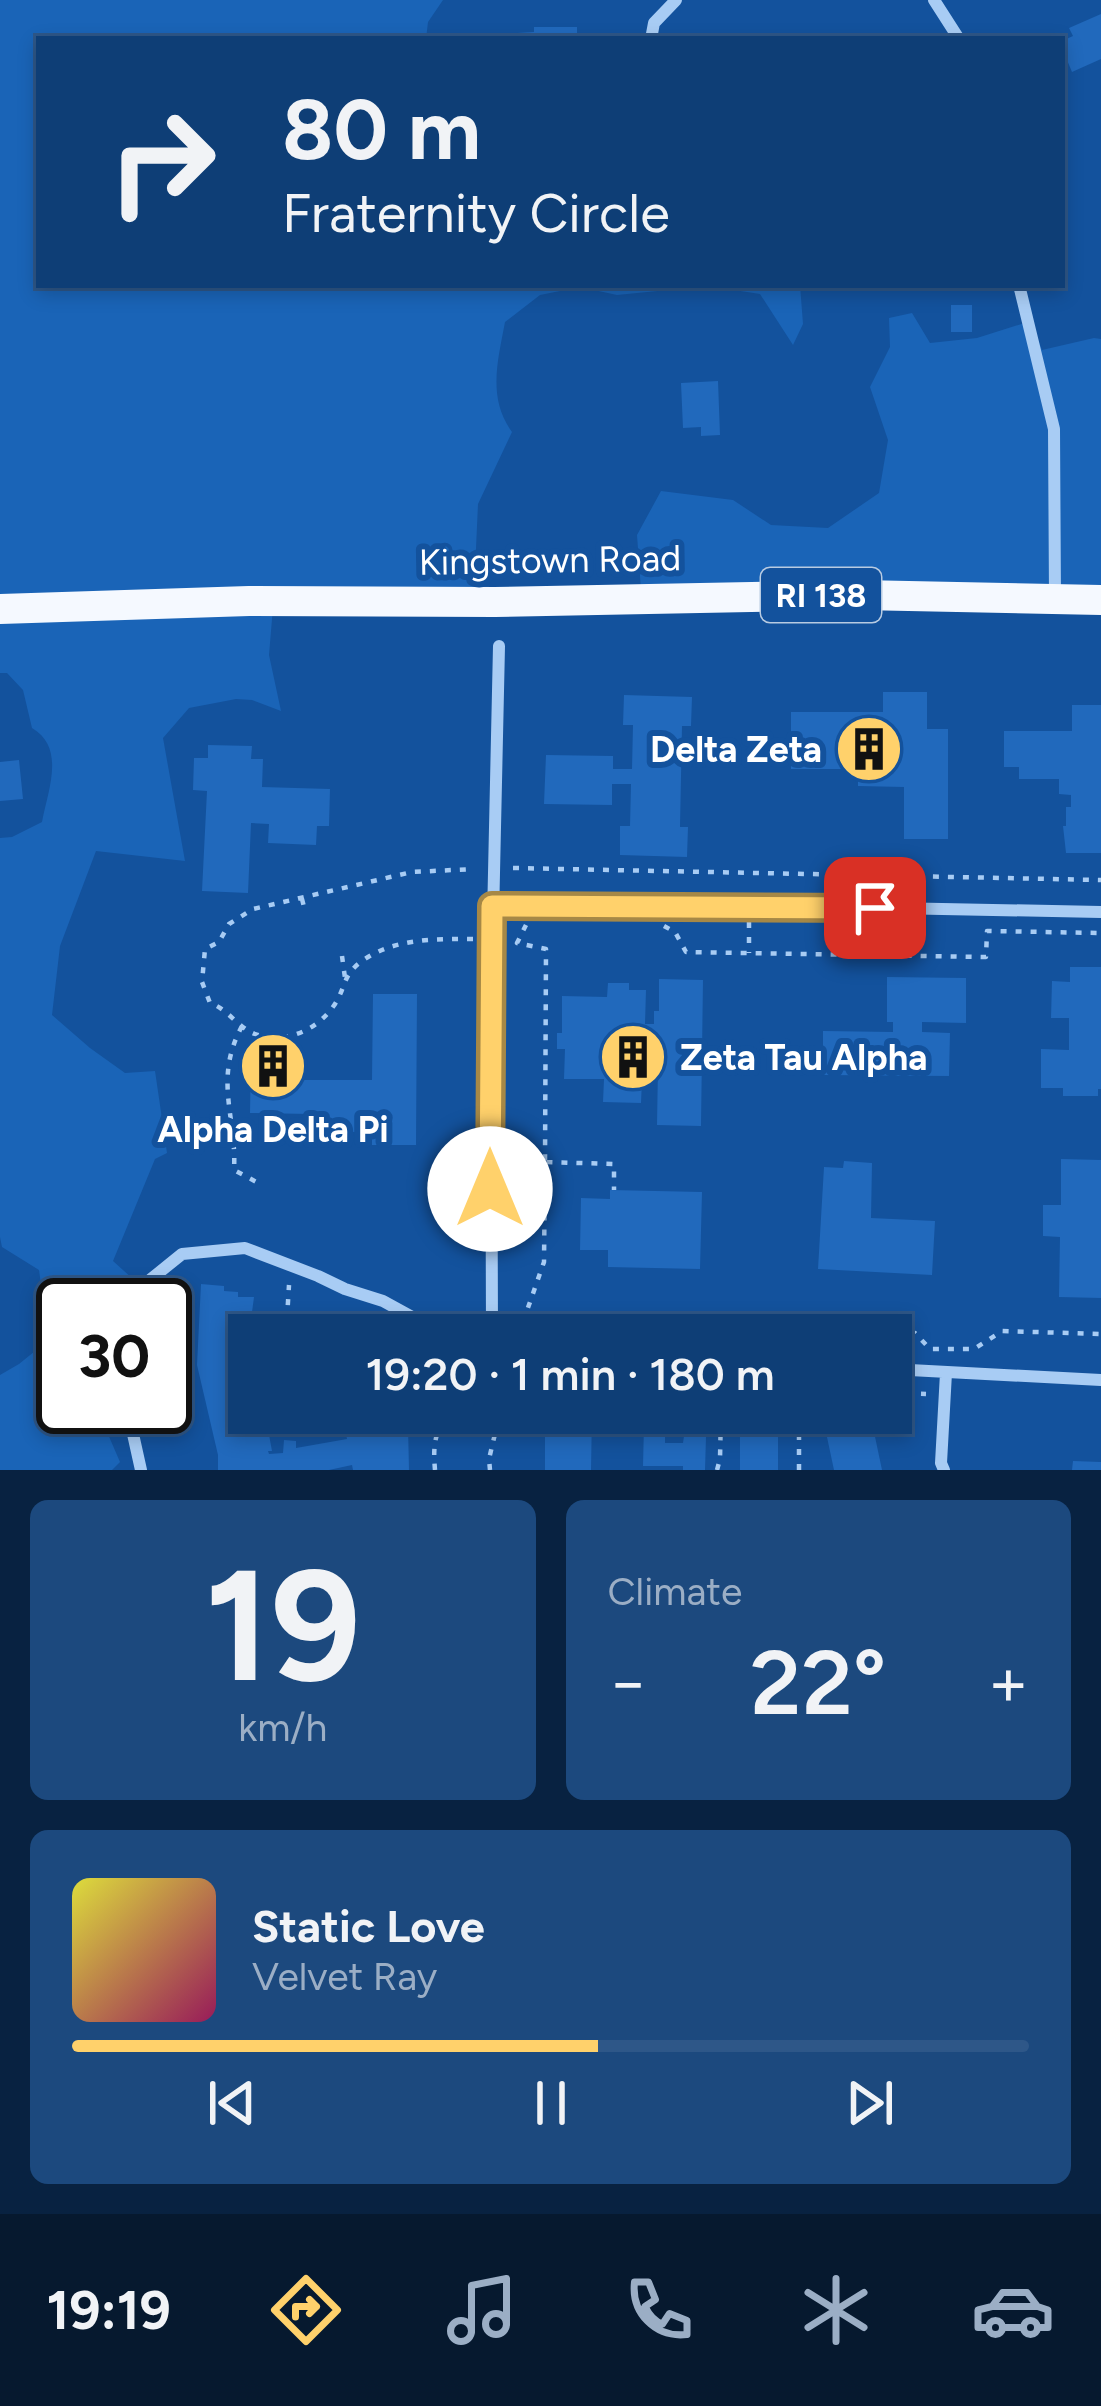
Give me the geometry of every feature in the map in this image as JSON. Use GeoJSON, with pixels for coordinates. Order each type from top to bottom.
{"type":"FeatureCollection","features":[{"type":"Feature","properties":{"kind":"main road","name":"Kingstown Road"},"geometry":{"type":"LineString","coordinates":[[0,609],[249,601],[860,595],[1101,600]]}},
{"type":"Feature","properties":{"kind":"street"},"geometry":{"type":"LineString","coordinates":[[652,36],[654,23],[676,0]]}},
{"type":"Feature","properties":{"kind":"street"},"geometry":{"type":"LineString","coordinates":[[934,0],[957,36]]}},
{"type":"Feature","properties":{"kind":"street"},"geometry":{"type":"LineString","coordinates":[[1020,288],[1054,429],[1055,599]]}},
{"type":"Feature","properties":{"kind":"street"},"geometry":{"type":"LineString","coordinates":[[495,1314],[492,906],[499,646]]}},
{"type":"Feature","properties":{"kind":"street"},"geometry":{"type":"LineString","coordinates":[[492,906],[1101,912]]}},
{"type":"Feature","properties":{"kind":"street"},"geometry":{"type":"LineString","coordinates":[[152,1278],[182,1255],[245,1248],[406,1314]]}},
{"type":"Feature","properties":{"kind":"street"},"geometry":{"type":"LineString","coordinates":[[912,1371],[1101,1380]]}},
{"type":"Feature","properties":{"kind":"street"},"geometry":{"type":"LineString","coordinates":[[944,1470],[946,1373]]}},
{"type":"Feature","properties":{"kind":"street"},"geometry":{"type":"LineString","coordinates":[[134,1434],[141,1470]]}},
{"type":"Feature","properties":{"kind":"path"},"geometry":{"type":"LineString","coordinates":[[507,868],[1101,880]]}},
{"type":"Feature","properties":{"kind":"path"},"geometry":{"type":"LineString","coordinates":[[342,956],[345,978],[337,1001],[317,1025],[288,1037],[256,1035],[210,1003],[202,982],[205,949],[218,942],[229,924],[253,909],[412,872],[478,869]]}},
{"type":"Feature","properties":{"kind":"path"},"geometry":{"type":"LineString","coordinates":[[302,899],[305,911]]}},
{"type":"Feature","properties":{"kind":"path"},"geometry":{"type":"LineString","coordinates":[[749,919],[749,952]]}},
{"type":"Feature","properties":{"kind":"path"},"geometry":{"type":"LineString","coordinates":[[525,1314],[544,1262],[546,949],[518,943],[526,925]]}},
{"type":"Feature","properties":{"kind":"path"},"geometry":{"type":"LineString","coordinates":[[662,926],[675,932],[686,952],[986,956],[987,932],[1101,933]]}},
{"type":"Feature","properties":{"kind":"path"},"geometry":{"type":"LineString","coordinates":[[345,978],[366,958],[406,942],[478,939]]}},
{"type":"Feature","properties":{"kind":"path"},"geometry":{"type":"LineString","coordinates":[[242,1026],[228,1061],[233,1170],[262,1185]]}},
{"type":"Feature","properties":{"kind":"path"},"geometry":{"type":"LineString","coordinates":[[545,1162],[614,1164],[614,1190]]}},
{"type":"Feature","properties":{"kind":"path"},"geometry":{"type":"LineString","coordinates":[[287,1314],[289,1279]]}},
{"type":"Feature","properties":{"kind":"path"},"geometry":{"type":"LineString","coordinates":[[912,1333],[930,1348],[967,1350],[1002,1331],[1101,1334]]}},
{"type":"Feature","properties":{"kind":"path"},"geometry":{"type":"LineString","coordinates":[[912,1394],[926,1394]]}},
{"type":"Feature","properties":{"kind":"path"},"geometry":{"type":"LineString","coordinates":[[435,1470],[436,1434]]}},
{"type":"Feature","properties":{"kind":"path"},"geometry":{"type":"LineString","coordinates":[[490,1470],[495,1434]]}},
{"type":"Feature","properties":{"kind":"path"},"geometry":{"type":"LineString","coordinates":[[720,1470],[721,1434]]}},
{"type":"Feature","properties":{"kind":"path"},"geometry":{"type":"LineString","coordinates":[[799,1434],[799,1470]]}},
{"type":"Feature","properties":{"kind":"shaded area"},"geometry":{"type":"Polygon","coordinates":[[[0,0],[443,0],[428,22],[426,36],[36,36],[36,288],[575,288],[540,295],[505,322],[497,392],[512,432],[478,504],[474,593],[274,595],[269,655],[281,711],[236,699],[189,708],[163,738],[185,861],[96,851],[60,946],[52,1015],[125,1073],[155,1071],[167,1153],[155,1159],[113,1261],[132,1278],[40,1278],[39,1270],[2,1247],[0,838],[42,822],[52,770],[49,747],[32,728],[23,690],[7,673],[0,673],[0,0]]]}},
{"type":"Feature","properties":{"kind":"shaded area"},"geometry":{"type":"Polygon","coordinates":[[[585,288],[688,288],[617,295],[585,288]]]}},
{"type":"Feature","properties":{"kind":"shaded area"},"geometry":{"type":"Polygon","coordinates":[[[721,288],[800,288],[803,324],[793,345],[760,294],[721,288]]]}},
{"type":"Feature","properties":{"kind":"shaded area"},"geometry":{"type":"Polygon","coordinates":[[[912,313],[930,343],[977,338],[1031,321],[1042,350],[1101,339],[1101,595],[641,590],[637,535],[661,491],[733,500],[771,525],[828,528],[879,493],[888,440],[870,387],[890,347],[889,318],[912,313]]]}},
{"type":"Feature","properties":{"kind":"shaded area"},"geometry":{"type":"Polygon","coordinates":[[[36,1350],[36,1434],[108,1434],[120,1462],[112,1470],[0,1470],[0,1375],[36,1350]]]}},
{"type":"Feature","properties":{"kind":"building"},"geometry":{"type":"Polygon","coordinates":[[[1101,14],[1101,59],[1072,72],[1065,55],[1065,40],[1073,36],[1069,28],[1101,14]]]}},
{"type":"Feature","properties":{"kind":"building"},"geometry":{"type":"Polygon","coordinates":[[[534,27],[577,27],[577,36],[517,36],[534,32],[534,27]]]}},
{"type":"Feature","properties":{"kind":"building"},"geometry":{"type":"Polygon","coordinates":[[[951,305],[972,305],[972,332],[951,332],[951,305]]]}},
{"type":"Feature","properties":{"kind":"building"},"geometry":{"type":"Polygon","coordinates":[[[718,381],[720,435],[701,436],[701,427],[683,428],[681,383],[718,381]]]}},
{"type":"Feature","properties":{"kind":"building","name":"Delta Zeta"},"geometry":{"type":"Polygon","coordinates":[[[883,692],[927,692],[927,729],[948,729],[948,839],[904,839],[904,787],[858,786],[858,769],[791,769],[791,712],[883,712],[883,692]]]}},
{"type":"Feature","properties":{"kind":"building"},"geometry":{"type":"Polygon","coordinates":[[[624,695],[692,697],[691,726],[682,726],[680,827],[688,827],[687,857],[620,855],[620,826],[630,826],[631,784],[612,784],[612,805],[544,804],[546,755],[613,756],[613,769],[632,769],[633,725],[623,725],[624,695]]]}},
{"type":"Feature","properties":{"kind":"building"},"geometry":{"type":"Polygon","coordinates":[[[1072,705],[1101,705],[1101,853],[1066,853],[1063,826],[1071,795],[1059,794],[1059,779],[1019,779],[1019,767],[1004,767],[1004,731],[1072,731],[1072,705]]]}},
{"type":"Feature","properties":{"kind":"building"},"geometry":{"type":"Polygon","coordinates":[[[208,745],[252,746],[251,759],[263,759],[262,787],[330,789],[329,826],[317,826],[316,845],[268,843],[269,824],[251,823],[248,893],[202,891],[207,791],[193,790],[194,758],[208,758],[208,745]]]}},
{"type":"Feature","properties":{"kind":"building"},"geometry":{"type":"Polygon","coordinates":[[[19,760],[23,799],[0,801],[0,762],[19,760]]]}},
{"type":"Feature","properties":{"kind":"building"},"geometry":{"type":"Polygon","coordinates":[[[1070,967],[1101,967],[1098,1096],[1063,1096],[1063,1088],[1041,1088],[1041,1049],[1069,1050],[1069,1018],[1051,1018],[1052,981],[1070,982],[1070,967]]]}},
{"type":"Feature","properties":{"kind":"building"},"geometry":{"type":"Polygon","coordinates":[[[887,977],[966,978],[966,1023],[922,1022],[922,1032],[950,1033],[949,1076],[823,1075],[823,1031],[893,1032],[893,1022],[887,1022],[887,977]]]}},
{"type":"Feature","properties":{"kind":"building","name":"Zeta Tau Alpha"},"geometry":{"type":"Polygon","coordinates":[[[659,979],[703,980],[701,1126],[657,1125],[658,1066],[651,1066],[651,1080],[642,1080],[641,1103],[603,1102],[604,1079],[564,1079],[565,1049],[557,1049],[562,996],[607,997],[608,983],[629,983],[629,990],[646,990],[645,1024],[654,1024],[659,979]]]}},
{"type":"Feature","properties":{"kind":"building","name":"Alpha Delta Pi"},"geometry":{"type":"Polygon","coordinates":[[[373,994],[417,994],[416,1145],[372,1145],[372,1114],[360,1114],[360,1132],[310,1132],[311,1114],[250,1113],[251,1052],[296,1053],[296,1080],[372,1080],[373,994]]]}},
{"type":"Feature","properties":{"kind":"building"},"geometry":{"type":"Polygon","coordinates":[[[1061,1159],[1101,1160],[1101,1298],[1059,1297],[1060,1237],[1043,1236],[1043,1205],[1061,1205],[1061,1159]]]}},
{"type":"Feature","properties":{"kind":"building"},"geometry":{"type":"Polygon","coordinates":[[[844,1161],[872,1163],[871,1218],[935,1221],[932,1275],[818,1269],[824,1167],[843,1168],[844,1161]]]}},
{"type":"Feature","properties":{"kind":"building"},"geometry":{"type":"Polygon","coordinates":[[[610,1190],[702,1192],[700,1269],[608,1267],[608,1250],[580,1250],[581,1198],[610,1199],[610,1190]]]}},
{"type":"Feature","properties":{"kind":"building"},"geometry":{"type":"Polygon","coordinates":[[[201,1284],[224,1286],[224,1291],[238,1292],[238,1297],[254,1297],[252,1314],[228,1314],[228,1434],[269,1434],[269,1454],[283,1453],[284,1440],[296,1441],[296,1448],[347,1439],[346,1434],[408,1434],[409,1470],[353,1470],[352,1465],[329,1470],[218,1470],[197,1365],[201,1284]]]}},
{"type":"Feature","properties":{"kind":"building"},"geometry":{"type":"Polygon","coordinates":[[[545,1434],[592,1434],[591,1470],[545,1470],[545,1434]]]}},
{"type":"Feature","properties":{"kind":"building"},"geometry":{"type":"Polygon","coordinates":[[[644,1434],[665,1434],[665,1443],[683,1443],[684,1436],[706,1437],[705,1470],[643,1466],[644,1434]]]}},
{"type":"Feature","properties":{"kind":"building"},"geometry":{"type":"Polygon","coordinates":[[[826,1434],[874,1434],[882,1470],[834,1470],[826,1434]]]}},
{"type":"Feature","properties":{"kind":"building"},"geometry":{"type":"Polygon","coordinates":[[[740,1435],[778,1435],[778,1470],[740,1470],[740,1435]]]}},
{"type":"Feature","properties":{"kind":"building"},"geometry":{"type":"Polygon","coordinates":[[[1073,1461],[1101,1462],[1101,1470],[1072,1470],[1073,1461]]]}},
{"type":"Feature","properties":{"kind":"place","name":"Delta Zeta"},"geometry":{"type":"Point","coordinates":[869,749]}},
{"type":"Feature","properties":{"kind":"place","name":"Zeta Tau Alpha"},"geometry":{"type":"Point","coordinates":[633,1057]}},
{"type":"Feature","properties":{"kind":"place","name":"Alpha Delta Pi"},"geometry":{"type":"Point","coordinates":[273,1066]}},
{"type":"Feature","properties":{"kind":"route"},"geometry":{"type":"LineString","coordinates":[[490,1189],[492,906],[875,908]]}}]}
